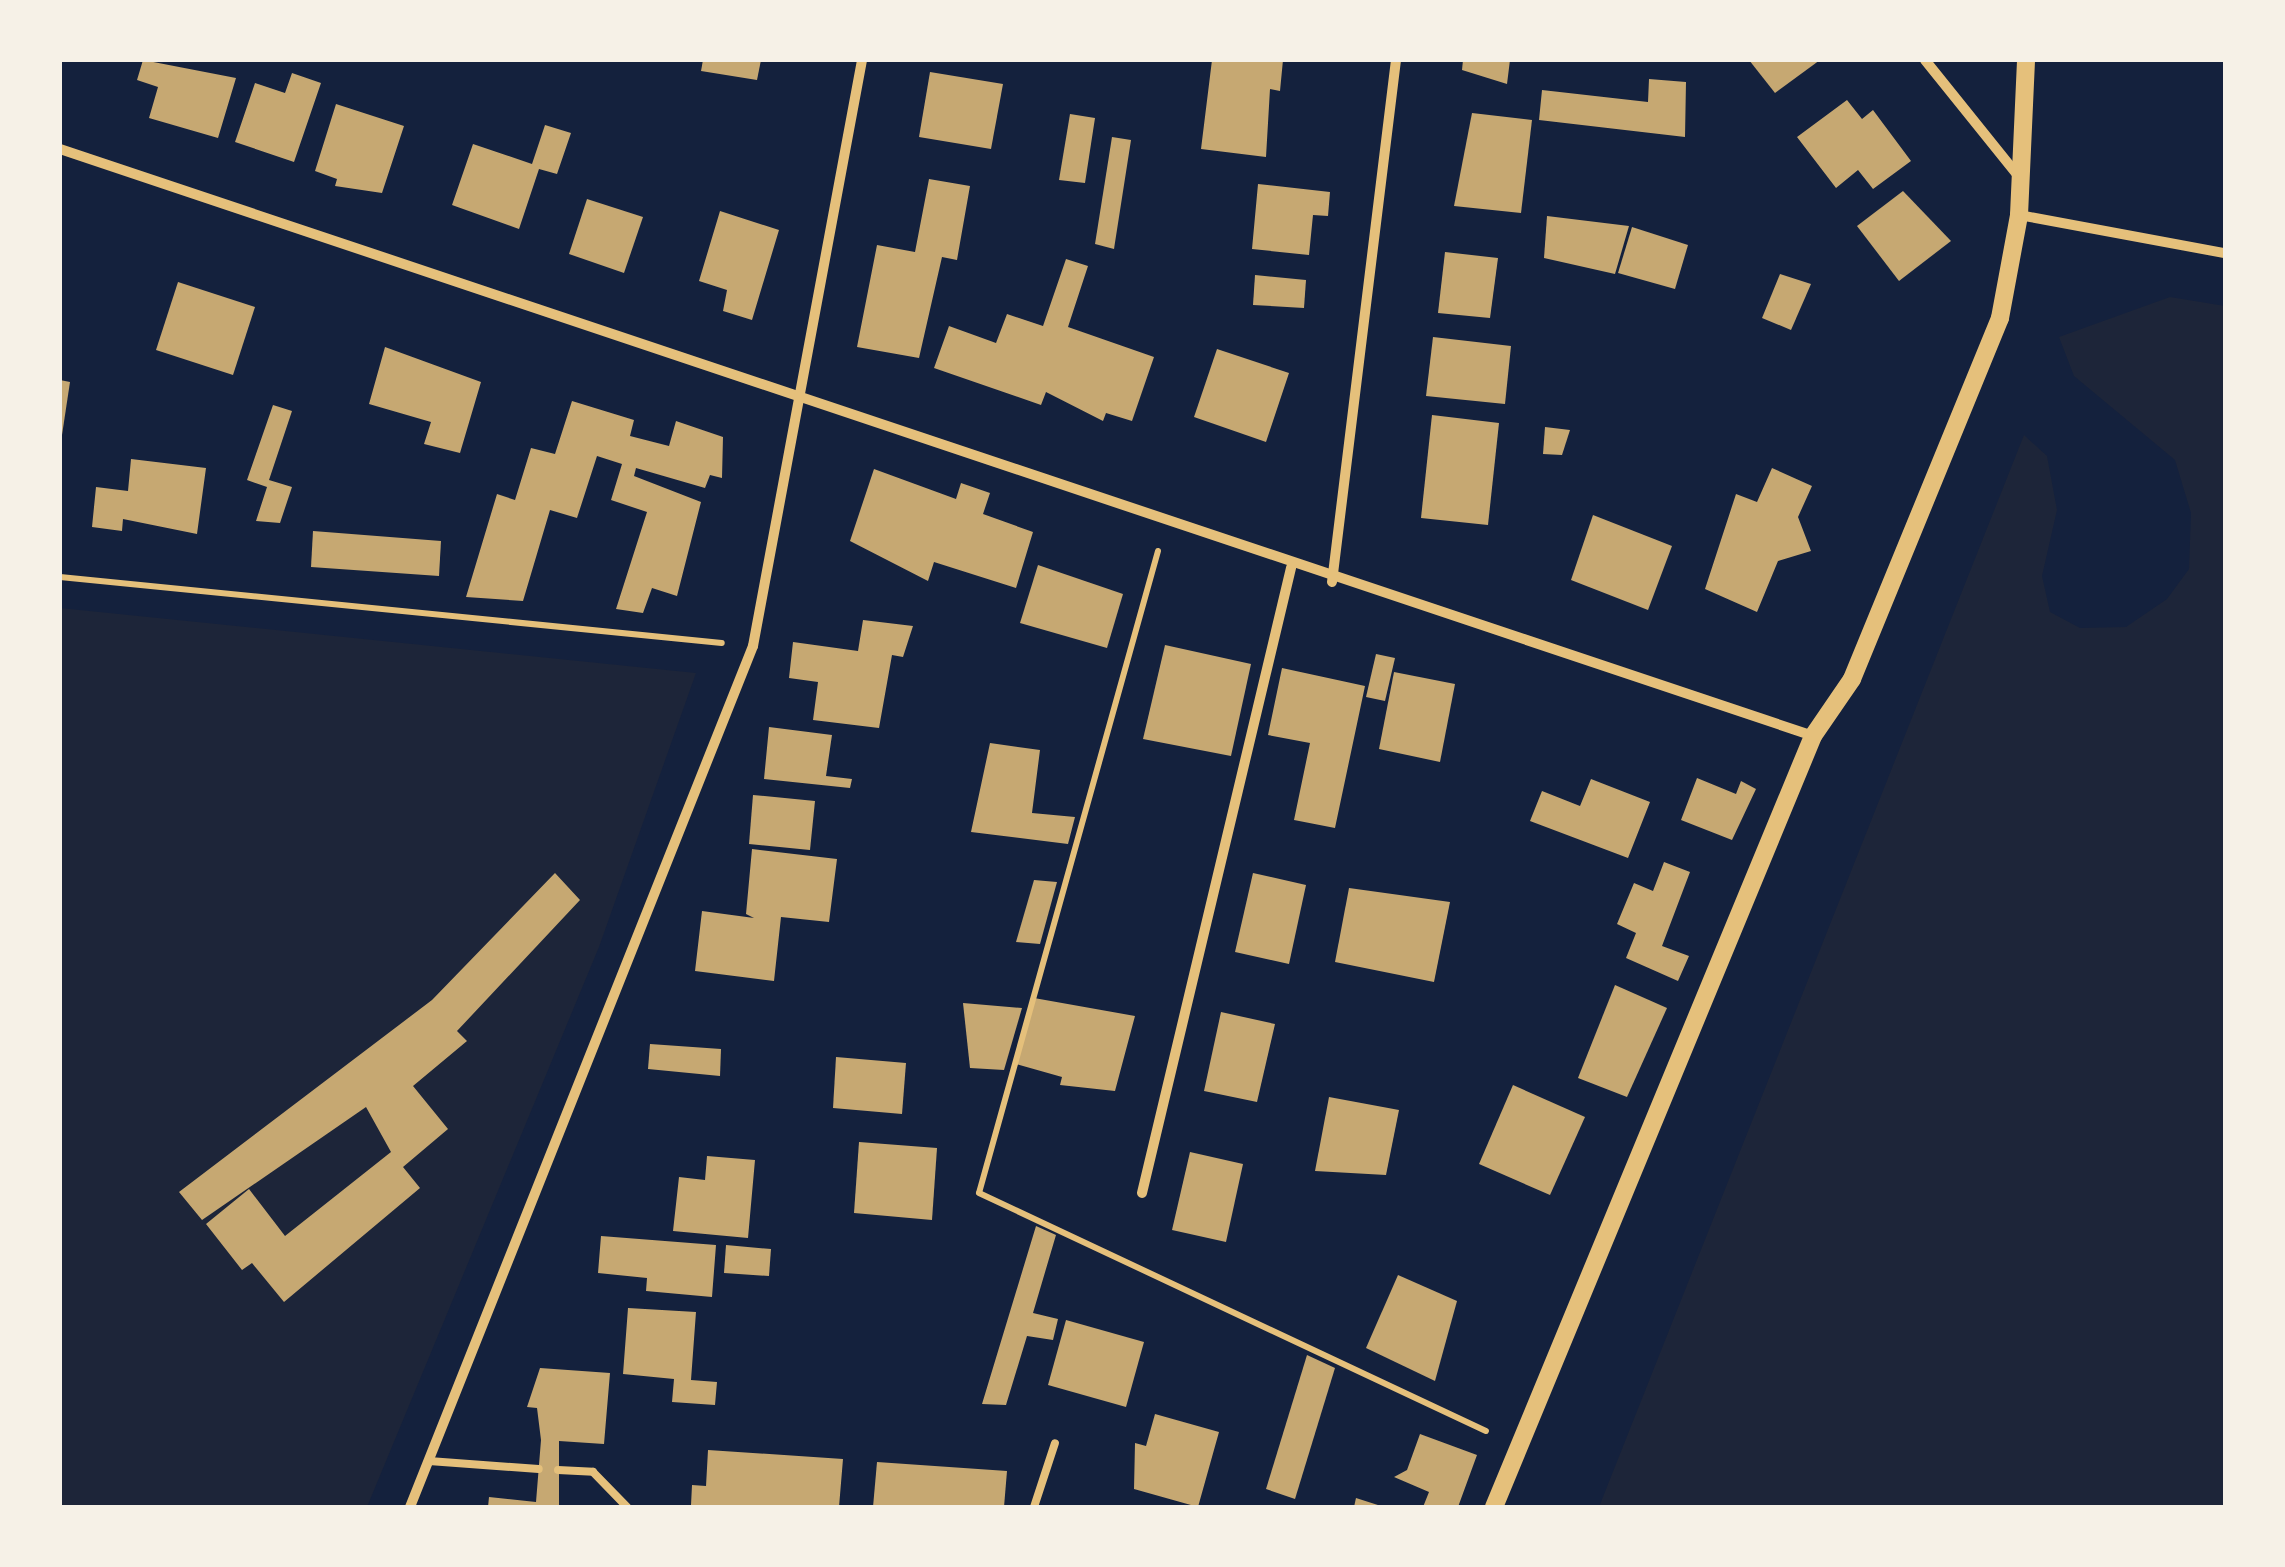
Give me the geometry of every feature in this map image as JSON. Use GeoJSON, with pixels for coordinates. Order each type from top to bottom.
{"type":"FeatureCollection","features":[{"type":"Feature","properties":{"kind":"street"},"geometry":{"type":"LineString","coordinates":[[410,1507],[753,646],[862,60]]}},
{"type":"Feature","properties":{"kind":"street"},"geometry":{"type":"LineString","coordinates":[[1332,582],[1396,60]]}},
{"type":"Feature","properties":{"kind":"street"},"geometry":{"type":"LineString","coordinates":[[1925,60],[2020,178]]}},
{"type":"Feature","properties":{"kind":"street"},"geometry":{"type":"LineString","coordinates":[[1494,1507],[1814,736],[1852,678],[2000,318],[2019,215],[2026,60]]}},
{"type":"Feature","properties":{"kind":"street"},"geometry":{"type":"LineString","coordinates":[[60,149],[1332,582],[1814,736]]}},
{"type":"Feature","properties":{"kind":"street"},"geometry":{"type":"LineString","coordinates":[[2019,215],[2225,252]]}},
{"type":"Feature","properties":{"kind":"street"},"geometry":{"type":"LineString","coordinates":[[1142,1193],[1291,568]]}},
{"type":"Feature","properties":{"kind":"lane"},"geometry":{"type":"LineString","coordinates":[[1034,1507],[1054,1444]]}},
{"type":"Feature","properties":{"kind":"lane"},"geometry":{"type":"LineString","coordinates":[[428,1462],[538,1469]]}},
{"type":"Feature","properties":{"kind":"lane"},"geometry":{"type":"LineString","coordinates":[[558,1470],[593,1472],[626,1507]]}},
{"type":"Feature","properties":{"kind":"path"},"geometry":{"type":"LineString","coordinates":[[60,577],[753,646]]}},
{"type":"Feature","properties":{"kind":"shaded area"},"geometry":{"type":"Polygon","coordinates":[[[2170,297],[2225,306],[2225,1507],[1599,1507],[2024,435],[2047,456],[2057,510],[2042,576],[2050,612],[2080,628],[2126,627],[2167,599],[2189,569],[2191,513],[2175,460],[2074,376],[2059,337],[2170,297]]]}},
{"type":"Feature","properties":{"kind":"shaded area"},"geometry":{"type":"Polygon","coordinates":[[[60,608],[696,673],[599,947],[367,1507],[60,1507],[60,608]]]}},
{"type":"Feature","properties":{"kind":"building"},"geometry":{"type":"Polygon","coordinates":[[[143,60],[236,78],[218,138],[149,118],[158,87],[137,80],[143,60]]]}},
{"type":"Feature","properties":{"kind":"building"},"geometry":{"type":"Polygon","coordinates":[[[703,60],[761,60],[757,80],[701,71],[703,60]]]}},
{"type":"Feature","properties":{"kind":"building"},"geometry":{"type":"Polygon","coordinates":[[[1212,60],[1283,60],[1280,91],[1270,89],[1266,157],[1201,149],[1212,60]]]}},
{"type":"Feature","properties":{"kind":"building"},"geometry":{"type":"Polygon","coordinates":[[[1463,60],[1510,60],[1507,84],[1462,70],[1463,60]]]}},
{"type":"Feature","properties":{"kind":"building"},"geometry":{"type":"Polygon","coordinates":[[[1749,60],[1820,60],[1775,93],[1749,60]]]}},
{"type":"Feature","properties":{"kind":"building"},"geometry":{"type":"Polygon","coordinates":[[[930,72],[1003,84],[991,149],[919,137],[930,72]]]}},
{"type":"Feature","properties":{"kind":"building"},"geometry":{"type":"Polygon","coordinates":[[[292,73],[321,83],[294,162],[235,142],[255,83],[285,93],[292,73]]]}},
{"type":"Feature","properties":{"kind":"building"},"geometry":{"type":"Polygon","coordinates":[[[1649,79],[1686,82],[1685,137],[1539,120],[1542,90],[1648,102],[1649,79]]]}},
{"type":"Feature","properties":{"kind":"building"},"geometry":{"type":"Polygon","coordinates":[[[1847,100],[1862,119],[1873,110],[1911,161],[1873,189],[1858,170],[1836,188],[1797,137],[1847,100]]]}},
{"type":"Feature","properties":{"kind":"building"},"geometry":{"type":"Polygon","coordinates":[[[336,104],[404,126],[382,193],[335,186],[337,179],[315,171],[336,104]]]}},
{"type":"Feature","properties":{"kind":"building"},"geometry":{"type":"Polygon","coordinates":[[[1472,113],[1532,120],[1521,213],[1454,206],[1472,113]]]}},
{"type":"Feature","properties":{"kind":"building"},"geometry":{"type":"Polygon","coordinates":[[[1070,114],[1095,118],[1085,183],[1059,180],[1070,114]]]}},
{"type":"Feature","properties":{"kind":"building"},"geometry":{"type":"Polygon","coordinates":[[[545,125],[571,133],[557,174],[539,169],[519,229],[452,205],[473,144],[532,164],[545,125]]]}},
{"type":"Feature","properties":{"kind":"building"},"geometry":{"type":"Polygon","coordinates":[[[1112,137],[1131,140],[1114,249],[1095,244],[1112,137]]]}},
{"type":"Feature","properties":{"kind":"building"},"geometry":{"type":"Polygon","coordinates":[[[929,179],[970,186],[957,260],[942,257],[919,358],[857,347],[877,245],[915,252],[929,179]]]}},
{"type":"Feature","properties":{"kind":"building"},"geometry":{"type":"Polygon","coordinates":[[[1258,184],[1330,192],[1328,216],[1313,215],[1309,255],[1252,249],[1258,184]]]}},
{"type":"Feature","properties":{"kind":"building"},"geometry":{"type":"Polygon","coordinates":[[[1903,191],[1951,241],[1899,281],[1857,226],[1903,191]]]}},
{"type":"Feature","properties":{"kind":"building"},"geometry":{"type":"Polygon","coordinates":[[[587,199],[643,217],[624,273],[569,254],[587,199]]]}},
{"type":"Feature","properties":{"kind":"building"},"geometry":{"type":"Polygon","coordinates":[[[720,211],[779,230],[752,320],[723,311],[727,290],[699,281],[720,211]]]}},
{"type":"Feature","properties":{"kind":"building"},"geometry":{"type":"Polygon","coordinates":[[[1547,216],[1629,226],[1615,274],[1544,258],[1547,216]]]}},
{"type":"Feature","properties":{"kind":"building"},"geometry":{"type":"Polygon","coordinates":[[[1632,227],[1688,245],[1675,289],[1618,273],[1632,227]]]}},
{"type":"Feature","properties":{"kind":"building"},"geometry":{"type":"Polygon","coordinates":[[[1445,252],[1498,258],[1490,318],[1438,313],[1445,252]]]}},
{"type":"Feature","properties":{"kind":"building"},"geometry":{"type":"Polygon","coordinates":[[[1066,259],[1088,266],[1068,327],[1154,357],[1132,421],[1106,413],[1103,421],[1046,392],[1041,405],[934,368],[949,326],[996,343],[1007,314],[1043,326],[1066,259]]]}},
{"type":"Feature","properties":{"kind":"building"},"geometry":{"type":"Polygon","coordinates":[[[1780,274],[1811,284],[1791,330],[1762,318],[1780,274]]]}},
{"type":"Feature","properties":{"kind":"building"},"geometry":{"type":"Polygon","coordinates":[[[1255,275],[1306,280],[1304,308],[1253,305],[1255,275]]]}},
{"type":"Feature","properties":{"kind":"building"},"geometry":{"type":"Polygon","coordinates":[[[178,282],[255,307],[233,375],[156,350],[178,282]]]}},
{"type":"Feature","properties":{"kind":"building"},"geometry":{"type":"Polygon","coordinates":[[[1433,337],[1511,346],[1505,404],[1426,396],[1433,337]]]}},
{"type":"Feature","properties":{"kind":"building"},"geometry":{"type":"Polygon","coordinates":[[[385,347],[481,382],[460,453],[424,444],[431,422],[369,404],[385,347]]]}},
{"type":"Feature","properties":{"kind":"building"},"geometry":{"type":"Polygon","coordinates":[[[1217,349],[1289,373],[1266,442],[1194,417],[1217,349]]]}},
{"type":"Feature","properties":{"kind":"building"},"geometry":{"type":"Polygon","coordinates":[[[60,380],[70,382],[62,435],[60,435],[60,380]]]}},
{"type":"Feature","properties":{"kind":"building"},"geometry":{"type":"Polygon","coordinates":[[[572,401],[634,420],[630,436],[669,446],[676,421],[723,437],[722,478],[710,475],[705,488],[636,468],[634,476],[701,502],[677,596],[652,588],[643,613],[616,609],[647,512],[611,500],[622,464],[597,456],[577,518],[550,510],[523,601],[466,597],[497,494],[515,500],[531,448],[555,454],[572,401]]]}},
{"type":"Feature","properties":{"kind":"building"},"geometry":{"type":"Polygon","coordinates":[[[273,405],[292,411],[269,480],[292,487],[280,523],[256,521],[267,487],[247,480],[273,405]]]}},
{"type":"Feature","properties":{"kind":"building"},"geometry":{"type":"Polygon","coordinates":[[[1432,415],[1499,423],[1488,525],[1421,518],[1432,415]]]}},
{"type":"Feature","properties":{"kind":"building"},"geometry":{"type":"Polygon","coordinates":[[[1545,427],[1570,430],[1562,455],[1543,454],[1545,427]]]}},
{"type":"Feature","properties":{"kind":"building"},"geometry":{"type":"Polygon","coordinates":[[[131,459],[206,468],[197,534],[123,519],[122,531],[92,527],[96,487],[128,491],[131,459]]]}},
{"type":"Feature","properties":{"kind":"building"},"geometry":{"type":"Polygon","coordinates":[[[1772,468],[1812,486],[1798,517],[1811,551],[1778,561],[1757,612],[1705,589],[1736,494],[1757,502],[1772,468]]]}},
{"type":"Feature","properties":{"kind":"building"},"geometry":{"type":"Polygon","coordinates":[[[874,469],[956,499],[961,483],[990,493],[983,514],[1033,532],[1016,588],[934,562],[928,581],[850,541],[874,469]]]}},
{"type":"Feature","properties":{"kind":"building"},"geometry":{"type":"Polygon","coordinates":[[[1593,515],[1672,546],[1648,610],[1571,580],[1593,515]]]}},
{"type":"Feature","properties":{"kind":"building"},"geometry":{"type":"Polygon","coordinates":[[[313,531],[441,541],[439,576],[311,567],[313,531]]]}},
{"type":"Feature","properties":{"kind":"building"},"geometry":{"type":"Polygon","coordinates":[[[1038,565],[1123,594],[1107,648],[1020,623],[1038,565]]]}},
{"type":"Feature","properties":{"kind":"building"},"geometry":{"type":"Polygon","coordinates":[[[863,620],[913,626],[903,657],[892,655],[879,728],[813,720],[818,682],[789,678],[793,642],[858,651],[863,620]]]}},
{"type":"Feature","properties":{"kind":"building"},"geometry":{"type":"Polygon","coordinates":[[[1165,645],[1251,664],[1231,756],[1143,739],[1165,645]]]}},
{"type":"Feature","properties":{"kind":"building"},"geometry":{"type":"Polygon","coordinates":[[[1376,654],[1395,658],[1385,701],[1366,697],[1376,654]]]}},
{"type":"Feature","properties":{"kind":"building"},"geometry":{"type":"Polygon","coordinates":[[[1282,668],[1365,686],[1335,828],[1294,820],[1310,743],[1268,735],[1282,668]]]}},
{"type":"Feature","properties":{"kind":"building"},"geometry":{"type":"Polygon","coordinates":[[[1394,672],[1455,684],[1440,762],[1379,749],[1394,672]]]}},
{"type":"Feature","properties":{"kind":"building"},"geometry":{"type":"Polygon","coordinates":[[[769,727],[832,735],[826,776],[852,779],[850,788],[764,779],[769,727]]]}},
{"type":"Feature","properties":{"kind":"building"},"geometry":{"type":"Polygon","coordinates":[[[990,743],[1040,750],[1032,813],[1075,817],[1068,844],[971,832],[990,743]]]}},
{"type":"Feature","properties":{"kind":"building"},"geometry":{"type":"Polygon","coordinates":[[[1697,778],[1736,794],[1741,781],[1756,789],[1732,840],[1681,820],[1697,778]]]}},
{"type":"Feature","properties":{"kind":"building"},"geometry":{"type":"Polygon","coordinates":[[[1591,779],[1650,802],[1628,858],[1530,821],[1542,791],[1580,806],[1591,779]]]}},
{"type":"Feature","properties":{"kind":"building"},"geometry":{"type":"Polygon","coordinates":[[[753,795],[815,801],[810,850],[749,844],[753,795]]]}},
{"type":"Feature","properties":{"kind":"building"},"geometry":{"type":"Polygon","coordinates":[[[752,849],[837,859],[829,922],[781,917],[774,981],[695,971],[702,911],[754,918],[746,914],[752,849]]]}},
{"type":"Feature","properties":{"kind":"building"},"geometry":{"type":"Polygon","coordinates":[[[1664,862],[1690,872],[1662,946],[1689,956],[1678,981],[1626,958],[1636,933],[1617,924],[1634,883],[1653,891],[1664,862]]]}},
{"type":"Feature","properties":{"kind":"building"},"geometry":{"type":"Polygon","coordinates":[[[555,873],[580,900],[457,1031],[467,1041],[413,1086],[448,1129],[403,1167],[420,1188],[284,1302],[252,1263],[242,1270],[206,1224],[249,1189],[285,1236],[391,1152],[366,1107],[202,1220],[179,1192],[432,1000],[555,873]]]}},
{"type":"Feature","properties":{"kind":"building"},"geometry":{"type":"Polygon","coordinates":[[[1253,873],[1306,885],[1289,964],[1235,952],[1253,873]]]}},
{"type":"Feature","properties":{"kind":"building"},"geometry":{"type":"Polygon","coordinates":[[[1034,880],[1057,882],[1040,944],[1016,942],[1034,880]]]}},
{"type":"Feature","properties":{"kind":"building"},"geometry":{"type":"Polygon","coordinates":[[[1349,888],[1450,902],[1434,982],[1335,962],[1349,888]]]}},
{"type":"Feature","properties":{"kind":"building"},"geometry":{"type":"Polygon","coordinates":[[[1615,985],[1667,1008],[1627,1097],[1578,1078],[1615,985]]]}},
{"type":"Feature","properties":{"kind":"building"},"geometry":{"type":"Polygon","coordinates":[[[1034,998],[1135,1016],[1115,1091],[1060,1085],[1062,1077],[1016,1064],[1034,998]]]}},
{"type":"Feature","properties":{"kind":"building"},"geometry":{"type":"Polygon","coordinates":[[[963,1003],[1022,1008],[1004,1070],[970,1068],[963,1003]]]}},
{"type":"Feature","properties":{"kind":"building"},"geometry":{"type":"Polygon","coordinates":[[[1221,1012],[1275,1024],[1257,1102],[1204,1091],[1221,1012]]]}},
{"type":"Feature","properties":{"kind":"building"},"geometry":{"type":"Polygon","coordinates":[[[650,1044],[721,1049],[720,1076],[648,1069],[650,1044]]]}},
{"type":"Feature","properties":{"kind":"building"},"geometry":{"type":"Polygon","coordinates":[[[836,1057],[906,1063],[902,1114],[833,1108],[836,1057]]]}},
{"type":"Feature","properties":{"kind":"building"},"geometry":{"type":"Polygon","coordinates":[[[1513,1085],[1585,1117],[1550,1195],[1479,1164],[1513,1085]]]}},
{"type":"Feature","properties":{"kind":"building"},"geometry":{"type":"Polygon","coordinates":[[[1329,1097],[1399,1110],[1386,1175],[1315,1171],[1329,1097]]]}},
{"type":"Feature","properties":{"kind":"building"},"geometry":{"type":"Polygon","coordinates":[[[859,1142],[937,1148],[932,1220],[854,1213],[859,1142]]]}},
{"type":"Feature","properties":{"kind":"building"},"geometry":{"type":"Polygon","coordinates":[[[1190,1152],[1243,1164],[1226,1242],[1172,1230],[1190,1152]]]}},
{"type":"Feature","properties":{"kind":"building"},"geometry":{"type":"Polygon","coordinates":[[[707,1156],[755,1160],[748,1238],[673,1231],[679,1177],[705,1180],[707,1156]]]}},
{"type":"Feature","properties":{"kind":"building"},"geometry":{"type":"Polygon","coordinates":[[[1036,1226],[1056,1235],[1033,1313],[1058,1319],[1053,1340],[1027,1336],[1006,1405],[982,1404],[1036,1226]]]}},
{"type":"Feature","properties":{"kind":"building"},"geometry":{"type":"Polygon","coordinates":[[[601,1236],[716,1245],[712,1297],[646,1291],[647,1278],[598,1273],[601,1236]]]}},
{"type":"Feature","properties":{"kind":"building"},"geometry":{"type":"Polygon","coordinates":[[[726,1245],[771,1249],[769,1276],[724,1273],[726,1245]]]}},
{"type":"Feature","properties":{"kind":"building"},"geometry":{"type":"Polygon","coordinates":[[[1398,1275],[1457,1301],[1435,1381],[1366,1348],[1398,1275]]]}},
{"type":"Feature","properties":{"kind":"building"},"geometry":{"type":"Polygon","coordinates":[[[628,1308],[696,1312],[691,1380],[717,1382],[715,1405],[672,1402],[674,1379],[623,1374],[628,1308]]]}},
{"type":"Feature","properties":{"kind":"building"},"geometry":{"type":"Polygon","coordinates":[[[1066,1320],[1144,1342],[1126,1407],[1048,1385],[1066,1320]]]}},
{"type":"Feature","properties":{"kind":"building"},"geometry":{"type":"Polygon","coordinates":[[[1307,1355],[1335,1368],[1295,1499],[1266,1489],[1307,1355]]]}},
{"type":"Feature","properties":{"kind":"building"},"geometry":{"type":"Polygon","coordinates":[[[540,1368],[610,1373],[604,1444],[559,1441],[559,1507],[488,1507],[489,1497],[536,1502],[541,1440],[537,1408],[527,1407],[540,1368]]]}},
{"type":"Feature","properties":{"kind":"building"},"geometry":{"type":"Polygon","coordinates":[[[1155,1414],[1219,1432],[1198,1507],[1134,1489],[1135,1443],[1146,1446],[1155,1414]]]}},
{"type":"Feature","properties":{"kind":"building"},"geometry":{"type":"Polygon","coordinates":[[[1420,1434],[1477,1455],[1458,1507],[1423,1507],[1429,1492],[1394,1477],[1407,1470],[1420,1434]]]}},
{"type":"Feature","properties":{"kind":"building"},"geometry":{"type":"Polygon","coordinates":[[[708,1450],[843,1459],[839,1507],[691,1505],[692,1485],[706,1486],[708,1450]]]}},
{"type":"Feature","properties":{"kind":"building"},"geometry":{"type":"Polygon","coordinates":[[[877,1462],[1007,1471],[1004,1507],[873,1507],[877,1462]]]}},
{"type":"Feature","properties":{"kind":"building"},"geometry":{"type":"Polygon","coordinates":[[[1356,1498],[1381,1506],[1381,1507],[1354,1507],[1356,1498]]]}}]}
